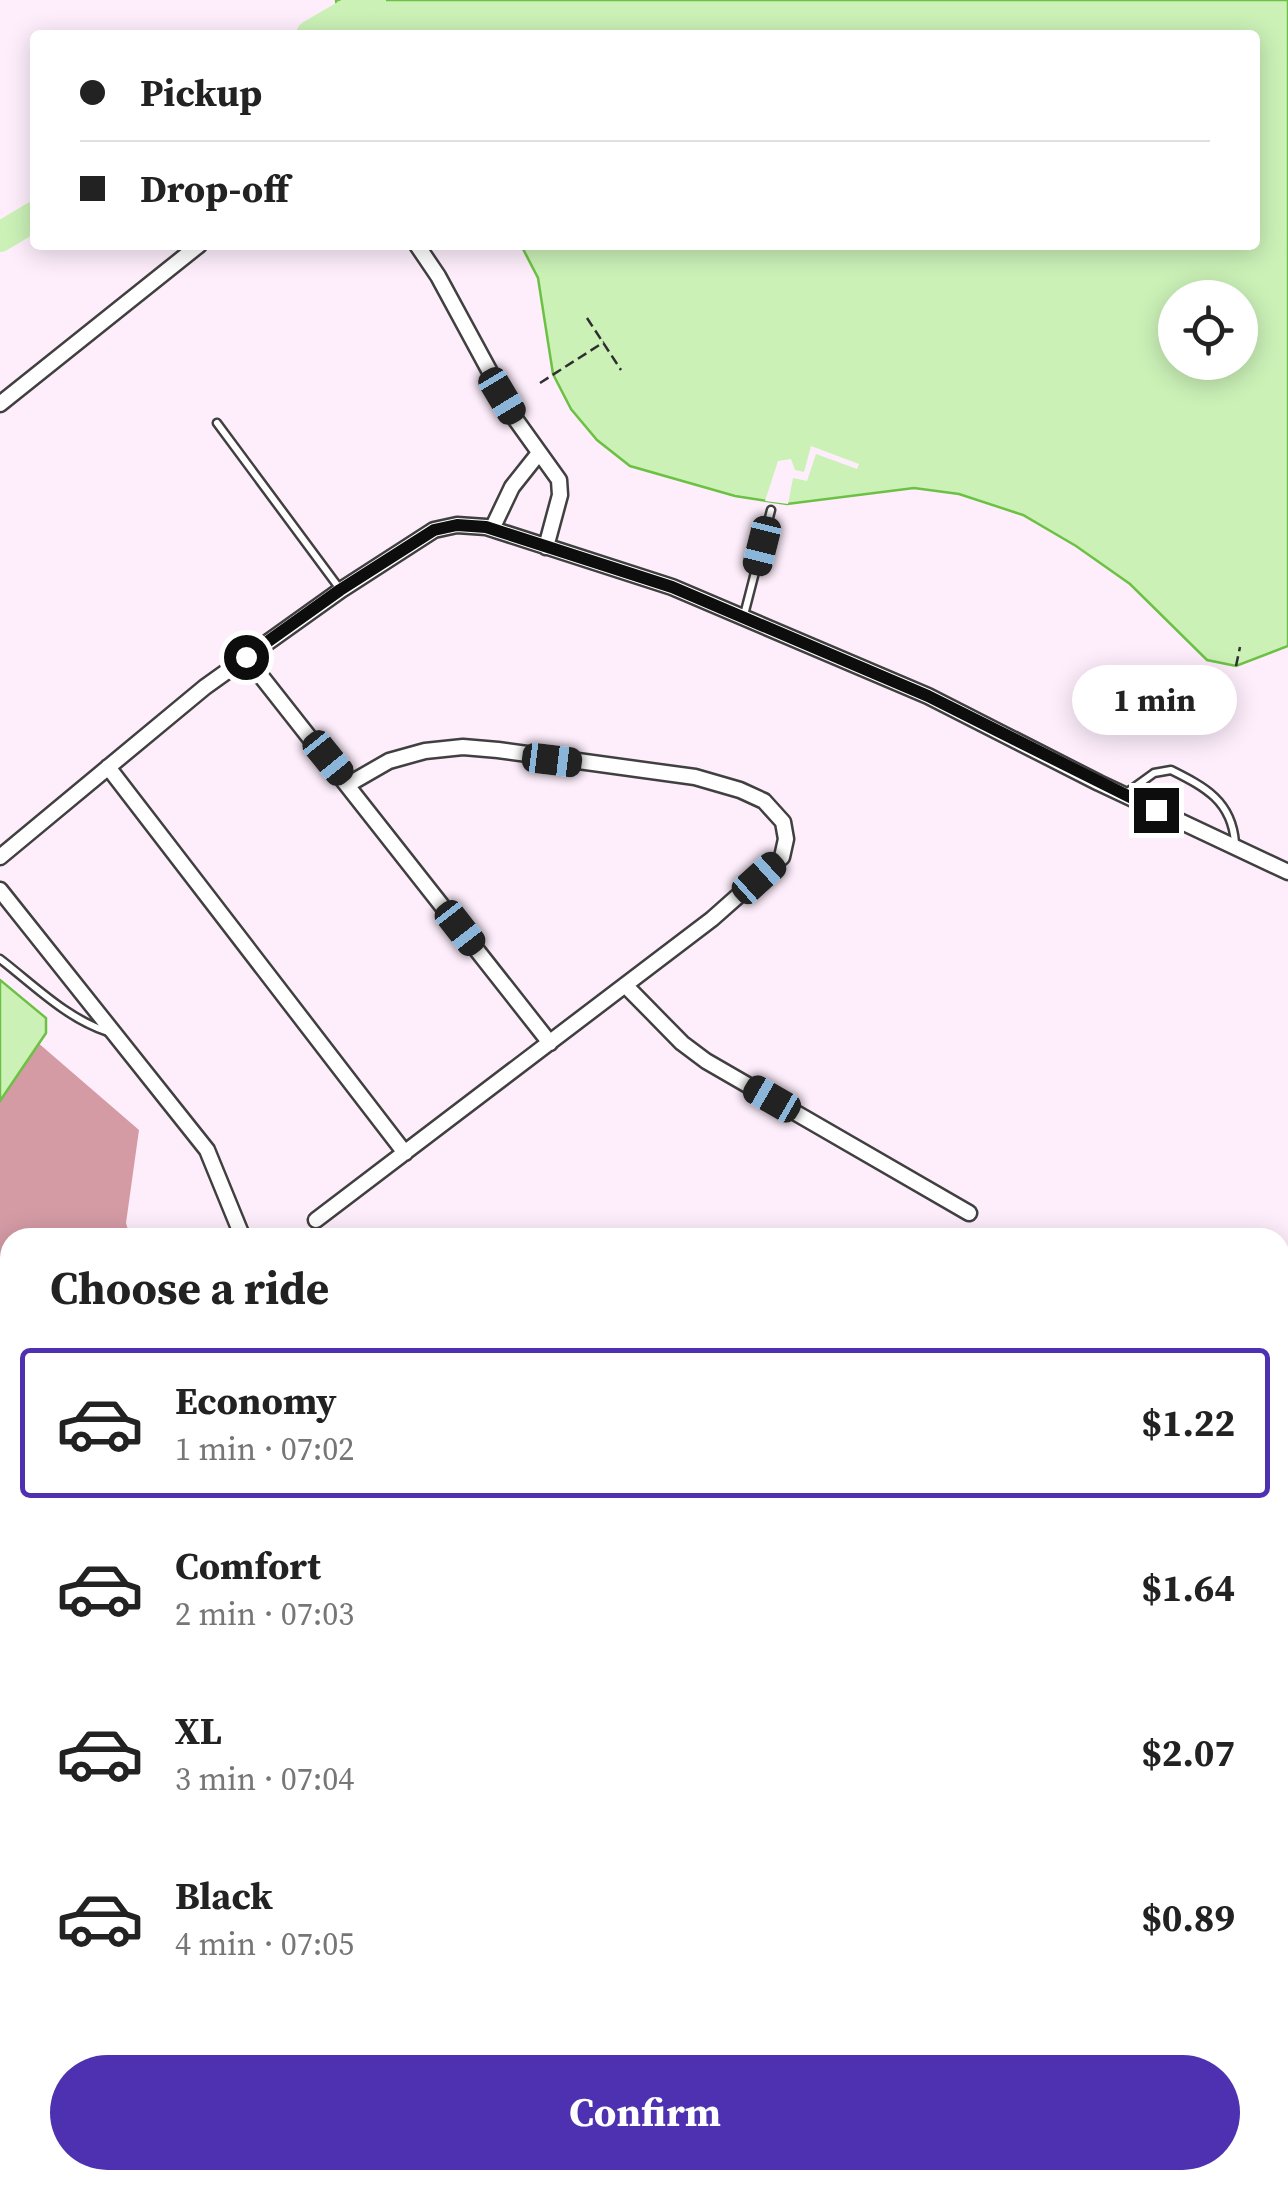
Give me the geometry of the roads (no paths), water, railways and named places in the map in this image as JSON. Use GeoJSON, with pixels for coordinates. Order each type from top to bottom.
{"type":"FeatureCollection","features":[{"type":"Feature","properties":{"kind":"street"},"geometry":{"type":"LineString","coordinates":[[0,404],[193,250]]}},
{"type":"Feature","properties":{"kind":"street"},"geometry":{"type":"LineString","coordinates":[[420,250],[446,290],[488,372],[559,480],[560,495],[546,548]]}},
{"type":"Feature","properties":{"kind":"street"},"geometry":{"type":"LineString","coordinates":[[492,529],[512,487],[539,454]]}},
{"type":"Feature","properties":{"kind":"street"},"geometry":{"type":"LineString","coordinates":[[0,857],[246,657],[434,530],[457,525],[492,529],[672,587],[928,696],[1288,872]]}},
{"type":"Feature","properties":{"kind":"street"},"geometry":{"type":"LineString","coordinates":[[246,657],[550,1042]]}},
{"type":"Feature","properties":{"kind":"street"},"geometry":{"type":"LineString","coordinates":[[316,1220],[712,919],[782,857],[786,839],[782,822],[764,801],[695,777],[463,748],[426,751],[389,761],[349,784]]}},
{"type":"Feature","properties":{"kind":"street"},"geometry":{"type":"LineString","coordinates":[[108,767],[405,1152]]}},
{"type":"Feature","properties":{"kind":"street"},"geometry":{"type":"LineString","coordinates":[[0,890],[206,1150],[239,1228]]}},
{"type":"Feature","properties":{"kind":"street"},"geometry":{"type":"LineString","coordinates":[[625,985],[706,1061],[969,1213]]}},
{"type":"Feature","properties":{"kind":"lane"},"geometry":{"type":"LineString","coordinates":[[217,423],[340,590]]}},
{"type":"Feature","properties":{"kind":"lane"},"geometry":{"type":"LineString","coordinates":[[743,617],[771,510]]}},
{"type":"Feature","properties":{"kind":"lane"},"geometry":{"type":"LineString","coordinates":[[1124,794],[1154,773],[1171,770],[1218,796],[1229,813],[1235,846]]}},
{"type":"Feature","properties":{"kind":"lane"},"geometry":{"type":"LineString","coordinates":[[0,959],[58,1006],[86,1024],[114,1034]]}},
{"type":"Feature","properties":{"kind":"waterway"},"geometry":{"type":"LineString","coordinates":[[320,30],[371,0]]}},
{"type":"Feature","properties":{"kind":"waterway"},"geometry":{"type":"LineString","coordinates":[[0,237],[30,219]]}}]}
